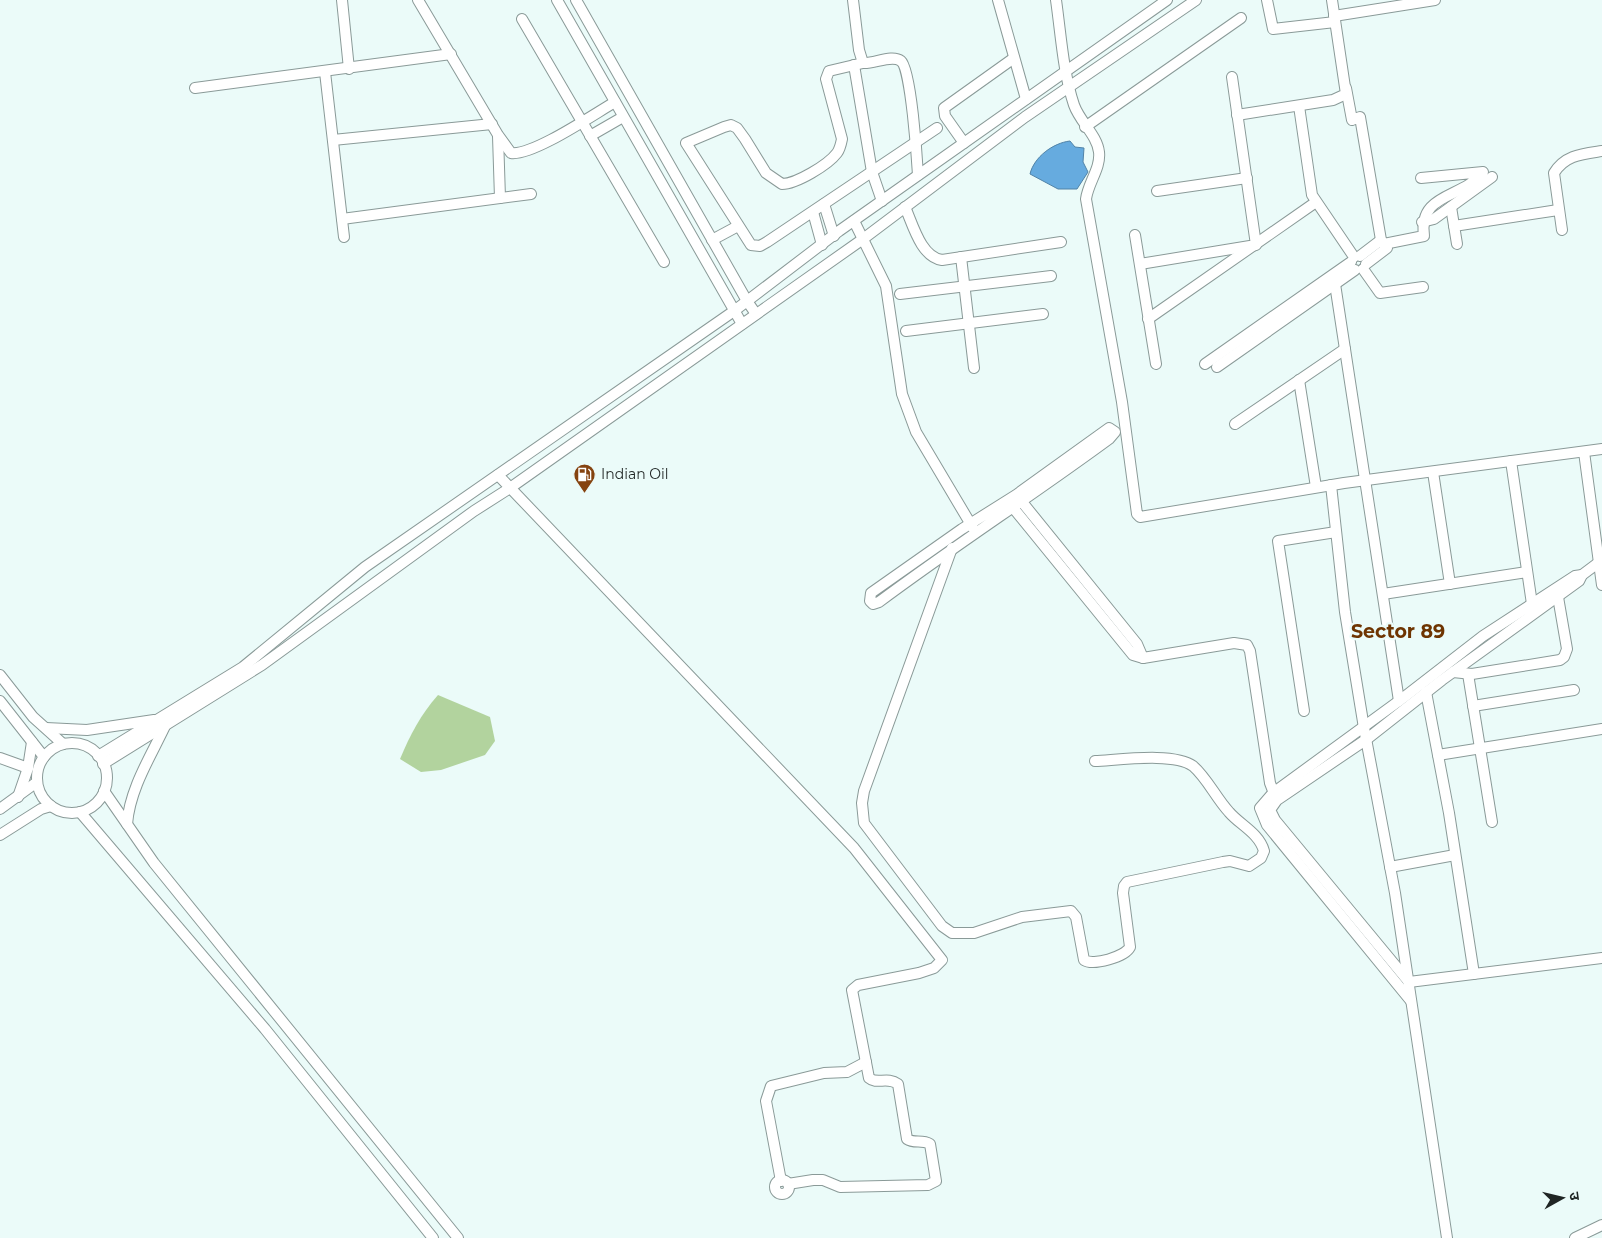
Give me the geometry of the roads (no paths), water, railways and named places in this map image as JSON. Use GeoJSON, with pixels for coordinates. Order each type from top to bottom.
{"type":"FeatureCollection","features":[{"type":"Feature","properties":{"kind":"street"},"geometry":{"type":"LineString","coordinates":[[342,0],[349,69]]}},
{"type":"Feature","properties":{"kind":"street"},"geometry":{"type":"LineString","coordinates":[[418,0],[507,149],[518,154],[536,148],[615,102]]}},
{"type":"Feature","properties":{"kind":"street"},"geometry":{"type":"LineString","coordinates":[[557,0],[742,324]]}},
{"type":"Feature","properties":{"kind":"street"},"geometry":{"type":"LineString","coordinates":[[576,0],[756,314]]}},
{"type":"Feature","properties":{"kind":"street"},"geometry":{"type":"LineString","coordinates":[[852,0],[872,172],[882,201]]}},
{"type":"Feature","properties":{"kind":"street"},"geometry":{"type":"LineString","coordinates":[[998,0],[1026,100]]}},
{"type":"Feature","properties":{"kind":"street"},"geometry":{"type":"LineString","coordinates":[[1056,0],[1068,87],[1078,115],[1097,144],[1099,151],[1100,161],[1088,188],[1086,199],[1122,402],[1138,514],[1143,518],[1316,487],[1602,449]]}},
{"type":"Feature","properties":{"kind":"street"},"geometry":{"type":"LineString","coordinates":[[46,728],[87,730],[164,721],[243,667],[365,567],[734,311],[918,175],[1167,0]]}},
{"type":"Feature","properties":{"kind":"street"},"geometry":{"type":"LineString","coordinates":[[101,760],[164,721],[262,666],[474,511],[863,238],[1068,87],[1196,0]]}},
{"type":"Feature","properties":{"kind":"street"},"geometry":{"type":"LineString","coordinates":[[1267,0],[1273,29],[1434,0]]}},
{"type":"Feature","properties":{"kind":"street"},"geometry":{"type":"LineString","coordinates":[[1332,0],[1352,120],[1360,117],[1382,242]]}},
{"type":"Feature","properties":{"kind":"street"},"geometry":{"type":"LineString","coordinates":[[1085,127],[1241,18]]}},
{"type":"Feature","properties":{"kind":"street"},"geometry":{"type":"LineString","coordinates":[[522,19],[664,262]]}},
{"type":"Feature","properties":{"kind":"street"},"geometry":{"type":"LineString","coordinates":[[195,88],[451,54]]}},
{"type":"Feature","properties":{"kind":"street"},"geometry":{"type":"LineString","coordinates":[[964,144],[945,116],[945,105],[1014,58]]}},
{"type":"Feature","properties":{"kind":"street"},"geometry":{"type":"LineString","coordinates":[[918,175],[916,143],[907,76],[902,62],[896,59],[859,64],[829,71],[826,79],[837,126],[842,138],[841,146],[836,155],[798,181],[782,184],[766,173],[737,128],[724,126],[686,143],[738,226],[752,245],[760,246],[813,212],[916,143],[937,128]]}},
{"type":"Feature","properties":{"kind":"street"},"geometry":{"type":"LineString","coordinates":[[325,72],[344,237]]}},
{"type":"Feature","properties":{"kind":"street"},"geometry":{"type":"LineString","coordinates":[[1232,77],[1256,244]]}},
{"type":"Feature","properties":{"kind":"street"},"geometry":{"type":"LineString","coordinates":[[1237,115],[1342,98],[1346,94],[1346,87]]}},
{"type":"Feature","properties":{"kind":"street"},"geometry":{"type":"LineString","coordinates":[[1299,106],[1312,195],[1316,202],[1380,293],[1423,287]]}},
{"type":"Feature","properties":{"kind":"street"},"geometry":{"type":"LineString","coordinates":[[590,136],[623,117]]}},
{"type":"Feature","properties":{"kind":"street"},"geometry":{"type":"LineString","coordinates":[[333,140],[492,124]]}},
{"type":"Feature","properties":{"kind":"street"},"geometry":{"type":"LineString","coordinates":[[498,135],[500,198]]}},
{"type":"Feature","properties":{"kind":"street"},"geometry":{"type":"LineString","coordinates":[[1562,230],[1554,174],[1566,159],[1576,155],[1602,151]]}},
{"type":"Feature","properties":{"kind":"street"},"geometry":{"type":"LineString","coordinates":[[1217,367],[1335,284],[1382,242],[1424,236],[1422,222],[1427,209],[1484,172],[1421,178]]}},
{"type":"Feature","properties":{"kind":"street"},"geometry":{"type":"LineString","coordinates":[[1422,222],[1434,219],[1492,177]]}},
{"type":"Feature","properties":{"kind":"street"},"geometry":{"type":"LineString","coordinates":[[1157,191],[1247,178]]}},
{"type":"Feature","properties":{"kind":"street"},"geometry":{"type":"LineString","coordinates":[[342,219],[531,194]]}},
{"type":"Feature","properties":{"kind":"street"},"geometry":{"type":"LineString","coordinates":[[1148,319],[1316,202]]}},
{"type":"Feature","properties":{"kind":"street"},"geometry":{"type":"LineString","coordinates":[[824,204],[834,236]]}},
{"type":"Feature","properties":{"kind":"street"},"geometry":{"type":"LineString","coordinates":[[905,207],[925,251],[934,259],[961,257],[1061,242]]}},
{"type":"Feature","properties":{"kind":"street"},"geometry":{"type":"LineString","coordinates":[[1451,207],[1457,244]]}},
{"type":"Feature","properties":{"kind":"street"},"geometry":{"type":"LineString","coordinates":[[1454,226],[1558,210]]}},
{"type":"Feature","properties":{"kind":"street"},"geometry":{"type":"LineString","coordinates":[[813,212],[822,245]]}},
{"type":"Feature","properties":{"kind":"street"},"geometry":{"type":"LineString","coordinates":[[854,221],[886,286],[902,394],[921,441],[973,528]]}},
{"type":"Feature","properties":{"kind":"street"},"geometry":{"type":"LineString","coordinates":[[712,240],[738,226]]}},
{"type":"Feature","properties":{"kind":"street"},"geometry":{"type":"LineString","coordinates":[[1135,235],[1156,364]]}},
{"type":"Feature","properties":{"kind":"street"},"geometry":{"type":"LineString","coordinates":[[1140,264],[1256,244]]}},
{"type":"Feature","properties":{"kind":"street"},"geometry":{"type":"LineString","coordinates":[[961,257],[974,368]]}},
{"type":"Feature","properties":{"kind":"street"},"geometry":{"type":"LineString","coordinates":[[1205,364],[1358,263]]}},
{"type":"Feature","properties":{"kind":"street"},"geometry":{"type":"LineString","coordinates":[[900,294],[1051,276]]}},
{"type":"Feature","properties":{"kind":"street"},"geometry":{"type":"LineString","coordinates":[[1335,284],[1399,701]]}},
{"type":"Feature","properties":{"kind":"street"},"geometry":{"type":"LineString","coordinates":[[906,331],[1043,314]]}},
{"type":"Feature","properties":{"kind":"street"},"geometry":{"type":"LineString","coordinates":[[1235,424],[1345,348]]}},
{"type":"Feature","properties":{"kind":"street"},"geometry":{"type":"LineString","coordinates":[[1299,380],[1316,487]]}},
{"type":"Feature","properties":{"kind":"street"},"geometry":{"type":"LineString","coordinates":[[973,528],[952,548],[879,602],[872,604],[870,601],[871,593],[973,528],[1015,502],[1109,439],[1115,432],[1114,430],[1109,428],[1106,430],[1015,502]]}},
{"type":"Feature","properties":{"kind":"street"},"geometry":{"type":"LineString","coordinates":[[1584,452],[1602,585]]}},
{"type":"Feature","properties":{"kind":"street"},"geometry":{"type":"LineString","coordinates":[[1510,461],[1532,604]]}},
{"type":"Feature","properties":{"kind":"street"},"geometry":{"type":"LineString","coordinates":[[1434,472],[1450,584]]}},
{"type":"Feature","properties":{"kind":"street"},"geometry":{"type":"LineString","coordinates":[[499,474],[515,484],[854,848],[942,960],[928,971],[858,985],[852,988],[852,999],[866,1062],[870,1080],[890,1079],[898,1084],[907,1139],[911,1142],[926,1141],[930,1144],[936,1180],[928,1185],[858,1187],[840,1187],[823,1180],[784,1183],[766,1100],[772,1086],[824,1074],[847,1072],[866,1062]]}},
{"type":"Feature","properties":{"kind":"street"},"geometry":{"type":"LineString","coordinates":[[1331,485],[1346,612],[1364,728],[1409,982],[1447,1238]]}},
{"type":"Feature","properties":{"kind":"street"},"geometry":{"type":"LineString","coordinates":[[1015,502],[1129,652],[1143,658],[1234,643],[1247,645],[1251,657],[1275,796]]}},
{"type":"Feature","properties":{"kind":"street"},"geometry":{"type":"LineString","coordinates":[[1304,711],[1278,541],[1336,532]]}},
{"type":"Feature","properties":{"kind":"street"},"geometry":{"type":"LineString","coordinates":[[952,548],[864,791],[862,803],[864,823],[942,926],[952,932],[974,933],[1022,917],[1071,911],[1076,917],[1084,960],[1093,963],[1124,954],[1130,947],[1123,893],[1127,882],[1230,861],[1249,866],[1261,858],[1264,851],[1250,830],[1230,814],[1195,768],[1187,762],[1158,759],[1095,761]]}},
{"type":"Feature","properties":{"kind":"street"},"geometry":{"type":"LineString","coordinates":[[1411,1001],[1267,825],[1263,802],[1367,739],[1426,692],[1579,581],[1582,575],[1600,561]]}},
{"type":"Feature","properties":{"kind":"street"},"geometry":{"type":"LineString","coordinates":[[1383,594],[1527,572]]}},
{"type":"Feature","properties":{"kind":"street"},"geometry":{"type":"LineString","coordinates":[[1275,796],[1483,636],[1575,576],[1582,575]]}},
{"type":"Feature","properties":{"kind":"street"},"geometry":{"type":"LineString","coordinates":[[1453,672],[1468,674],[1560,660],[1564,657],[1567,649],[1558,597]]}},
{"type":"Feature","properties":{"kind":"street"},"geometry":{"type":"LineString","coordinates":[[1468,674],[1492,822]]}},
{"type":"Feature","properties":{"kind":"street"},"geometry":{"type":"LineString","coordinates":[[0,675],[34,717],[63,744]]}},
{"type":"Feature","properties":{"kind":"street"},"geometry":{"type":"LineString","coordinates":[[1473,706],[1574,690]]}},
{"type":"Feature","properties":{"kind":"street"},"geometry":{"type":"LineString","coordinates":[[1426,692],[1474,974]]}},
{"type":"Feature","properties":{"kind":"street"},"geometry":{"type":"LineString","coordinates":[[0,701],[44,757]]}},
{"type":"Feature","properties":{"kind":"street"},"geometry":{"type":"LineString","coordinates":[[127,824],[128,809],[134,791],[164,721]]}},
{"type":"Feature","properties":{"kind":"street"},"geometry":{"type":"LineString","coordinates":[[1438,755],[1602,728]]}},
{"type":"Feature","properties":{"kind":"street"},"geometry":{"type":"LineString","coordinates":[[18,797],[28,768],[32,742]]}},
{"type":"Feature","properties":{"kind":"street"},"geometry":{"type":"LineString","coordinates":[[63,744],[79,744],[101,760],[106,778],[104,791],[94,804],[80,812],[70,813],[51,806],[39,791],[37,782],[39,765],[49,751],[63,744]]}},
{"type":"Feature","properties":{"kind":"street"},"geometry":{"type":"LineString","coordinates":[[0,758],[28,768]]}},
{"type":"Feature","properties":{"kind":"street"},"geometry":{"type":"LineString","coordinates":[[0,809],[37,782]]}},
{"type":"Feature","properties":{"kind":"street"},"geometry":{"type":"LineString","coordinates":[[104,791],[154,863],[451,1236]]}},
{"type":"Feature","properties":{"kind":"street"},"geometry":{"type":"LineString","coordinates":[[0,834],[41,809],[51,806]]}},
{"type":"Feature","properties":{"kind":"street"},"geometry":{"type":"LineString","coordinates":[[1265,811],[1275,820],[1409,982]]}},
{"type":"Feature","properties":{"kind":"street"},"geometry":{"type":"LineString","coordinates":[[80,812],[265,1029],[432,1238]]}},
{"type":"Feature","properties":{"kind":"street"},"geometry":{"type":"LineString","coordinates":[[1390,867],[1455,855]]}},
{"type":"Feature","properties":{"kind":"street"},"geometry":{"type":"LineString","coordinates":[[1409,982],[1602,958]]}},
{"type":"Feature","properties":{"kind":"street"},"geometry":{"type":"LineString","coordinates":[[1575,1238],[1602,1225]]}},
{"type":"Feature","properties":{"kind":"water"},"geometry":{"type":"Polygon","coordinates":[[[1070,141],[1075,147],[1084,148],[1083,162],[1088,172],[1077,189],[1058,189],[1030,174],[1036,162],[1045,152],[1057,145],[1070,141]]]}},
{"type":"Feature","properties":{"kind":"place","name":"Indian Oil"},"geometry":{"type":"Point","coordinates":[585,493]}},
{"type":"Feature","properties":{"kind":"district","name":"Sector 89"},"geometry":{"type":"Point","coordinates":[1398,631]}}]}
